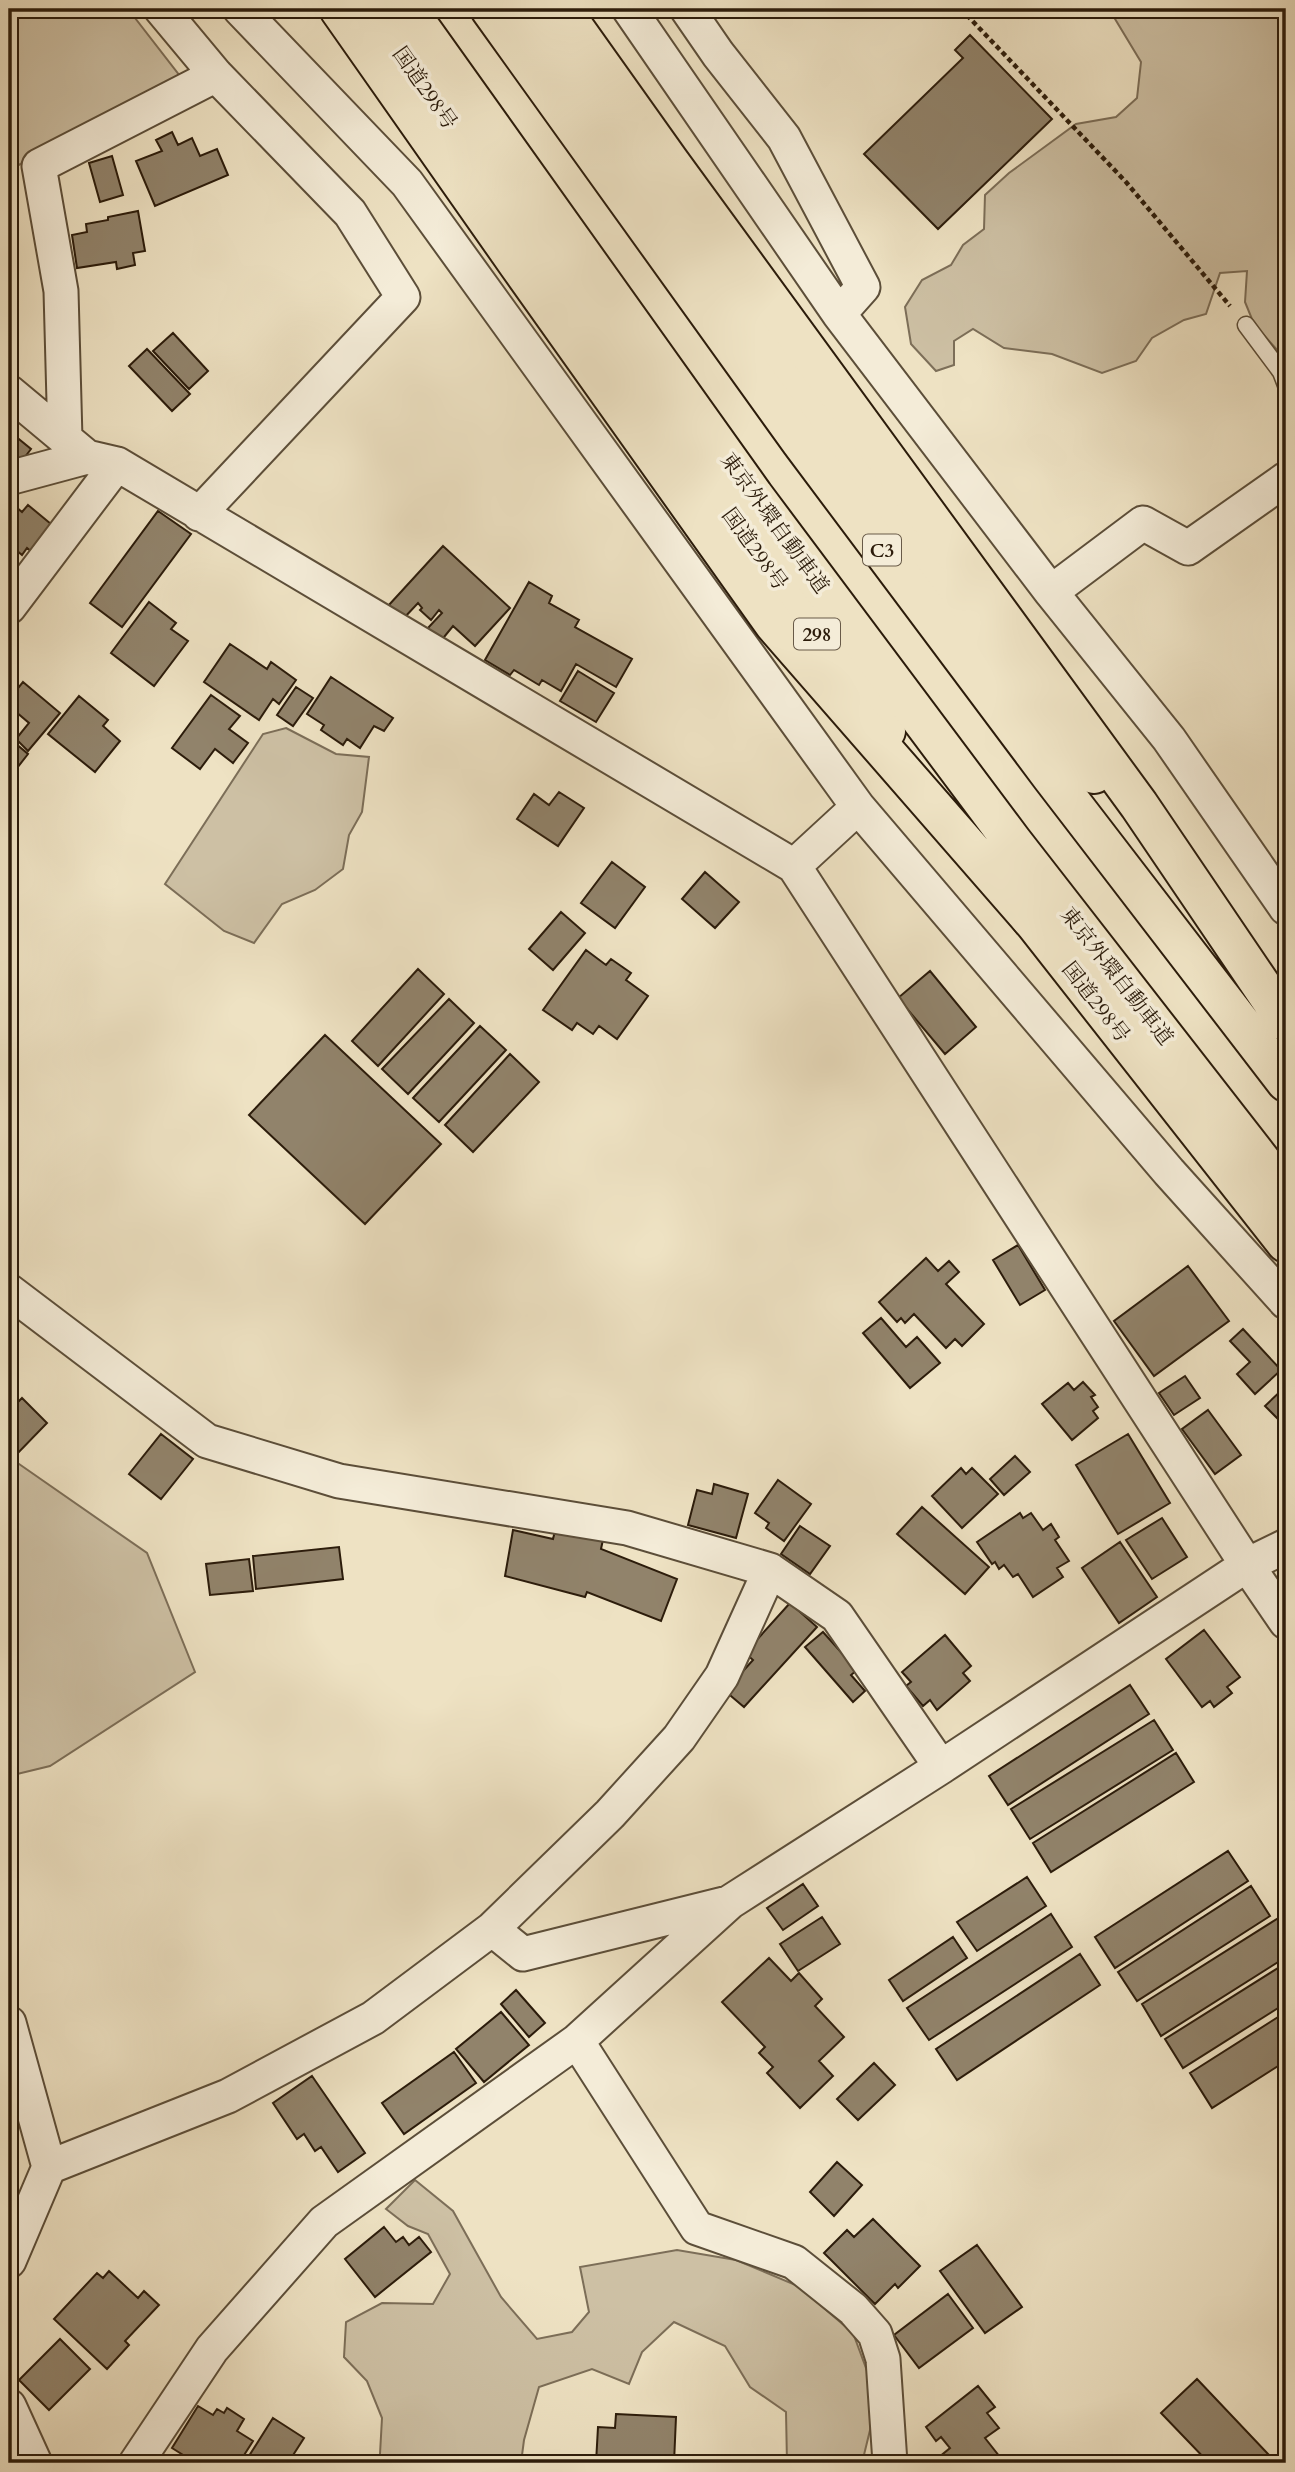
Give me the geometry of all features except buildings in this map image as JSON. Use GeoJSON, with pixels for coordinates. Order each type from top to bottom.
{"type":"FeatureCollection","features":[{"type":"Feature","properties":{"kind":"highway"},"geometry":{"type":"LineString","coordinates":[[339,9],[774,624],[1032,920]]}},
{"type":"Feature","properties":{"kind":"highway","name":"国道298号"},"geometry":{"type":"LineString","coordinates":[[369,9],[518,221],[882,725],[1286,1243]]}},
{"type":"Feature","properties":{"kind":"highway","name":"東京外環自動車道"},"geometry":{"type":"LineString","coordinates":[[407,9],[754,496],[1012,841],[1286,1193]]}},
{"type":"Feature","properties":{"kind":"highway","name":"C3"},"geometry":{"type":"LineString","coordinates":[[490,9],[801,442],[1051,776],[1286,1082]]}},
{"type":"Feature","properties":{"kind":"highway"},"geometry":{"type":"LineString","coordinates":[[532,9],[747,311],[965,606],[1286,1023]]}},
{"type":"Feature","properties":{"kind":"highway"},"geometry":{"type":"LineString","coordinates":[[561,9],[1139,805],[1286,1023]]}},
{"type":"Feature","properties":{"kind":"street"},"geometry":{"type":"LineString","coordinates":[[240,9],[407,183],[858,807],[1169,1172],[1286,1302]]}},
{"type":"Feature","properties":{"kind":"street"},"geometry":{"type":"LineString","coordinates":[[629,9],[839,314],[1051,592],[1168,739],[1286,908]]}},
{"type":"Feature","properties":{"kind":"street"},"geometry":{"type":"LineString","coordinates":[[687,9],[718,54],[784,138],[863,287],[839,314]]}},
{"type":"Feature","properties":{"kind":"street"},"geometry":{"type":"LineString","coordinates":[[171,12],[216,75],[350,214],[403,297],[200,514]]}},
{"type":"Feature","properties":{"kind":"street"},"geometry":{"type":"LineString","coordinates":[[9,607],[90,453],[39,166],[216,75]]}},
{"type":"Feature","properties":{"kind":"street"},"geometry":{"type":"LineString","coordinates":[[9,392],[90,453],[200,514],[793,866],[1286,1622]]}},
{"type":"Feature","properties":{"kind":"street"},"geometry":{"type":"LineString","coordinates":[[9,478],[90,453]]}},
{"type":"Feature","properties":{"kind":"street"},"geometry":{"type":"LineString","coordinates":[[1051,592],[1143,523],[1188,548],[1286,479]]}},
{"type":"Feature","properties":{"kind":"street"},"geometry":{"type":"LineString","coordinates":[[793,866],[858,807]]}},
{"type":"Feature","properties":{"kind":"street"},"geometry":{"type":"LineString","coordinates":[[9,1291],[207,1441],[340,1481],[627,1528],[770,1570],[837,1616],[941,1767]]}},
{"type":"Feature","properties":{"kind":"street"},"geometry":{"type":"LineString","coordinates":[[136,2463],[212,2349],[324,2222],[577,2040],[730,1902],[941,1767],[1247,1565],[1286,1546]]}},
{"type":"Feature","properties":{"kind":"street"},"geometry":{"type":"LineString","coordinates":[[49,2167],[228,2096],[373,2018],[492,1929],[610,1814],[679,1738],[722,1676],[770,1570]]}},
{"type":"Feature","properties":{"kind":"street"},"geometry":{"type":"LineString","coordinates":[[492,1929],[523,1954],[730,1902]]}},
{"type":"Feature","properties":{"kind":"street"},"geometry":{"type":"LineString","coordinates":[[9,2023],[49,2167],[9,2261]]}},
{"type":"Feature","properties":{"kind":"street"},"geometry":{"type":"LineString","coordinates":[[577,2040],[697,2228],[794,2262],[853,2309],[875,2334],[883,2359],[890,2463]]}},
{"type":"Feature","properties":{"kind":"street"},"geometry":{"type":"LineString","coordinates":[[9,2406],[35,2463]]}},
{"type":"Feature","properties":{"kind":"lane"},"geometry":{"type":"LineString","coordinates":[[1245,325],[1281,372],[1286,385]]}},
{"type":"Feature","properties":{"kind":"path"},"geometry":{"type":"LineString","coordinates":[[961,9],[1126,182],[1245,325]]}},
{"type":"Feature","properties":{"kind":"shaded area"},"geometry":{"type":"Polygon","coordinates":[[[9,9],[128,9],[183,80],[9,170],[9,9]]]}},
{"type":"Feature","properties":{"kind":"shaded area"},"geometry":{"type":"Polygon","coordinates":[[[1109,9],[1286,9],[1286,360],[1254,324],[1245,302],[1247,271],[1220,273],[1206,314],[1184,320],[1152,338],[1136,361],[1102,373],[1052,354],[1004,348],[973,329],[954,341],[954,365],[936,371],[911,344],[905,307],[922,280],[951,265],[963,245],[984,229],[985,195],[1009,173],[1076,124],[1116,117],[1137,98],[1141,62],[1109,9]]]}},
{"type":"Feature","properties":{"kind":"shaded area"},"geometry":{"type":"Polygon","coordinates":[[[286,728],[336,754],[369,757],[362,812],[349,835],[343,869],[315,890],[282,904],[254,943],[224,931],[165,884],[263,734],[286,728]]]}},
{"type":"Feature","properties":{"kind":"shaded area"},"geometry":{"type":"Polygon","coordinates":[[[9,1457],[147,1553],[195,1672],[50,1766],[9,1776],[9,1457]]]}},
{"type":"Feature","properties":{"kind":"shaded area"},"geometry":{"type":"Polygon","coordinates":[[[415,2180],[453,2211],[501,2297],[537,2339],[572,2332],[589,2312],[580,2267],[677,2250],[736,2260],[798,2286],[853,2333],[873,2387],[871,2426],[862,2463],[787,2463],[786,2412],[750,2387],[725,2346],[674,2322],[642,2352],[629,2384],[592,2369],[539,2387],[524,2440],[521,2463],[365,2463],[380,2454],[382,2418],[367,2381],[344,2357],[346,2322],[382,2303],[433,2304],[450,2274],[428,2234],[408,2226],[386,2209],[415,2180]]]}}]}
